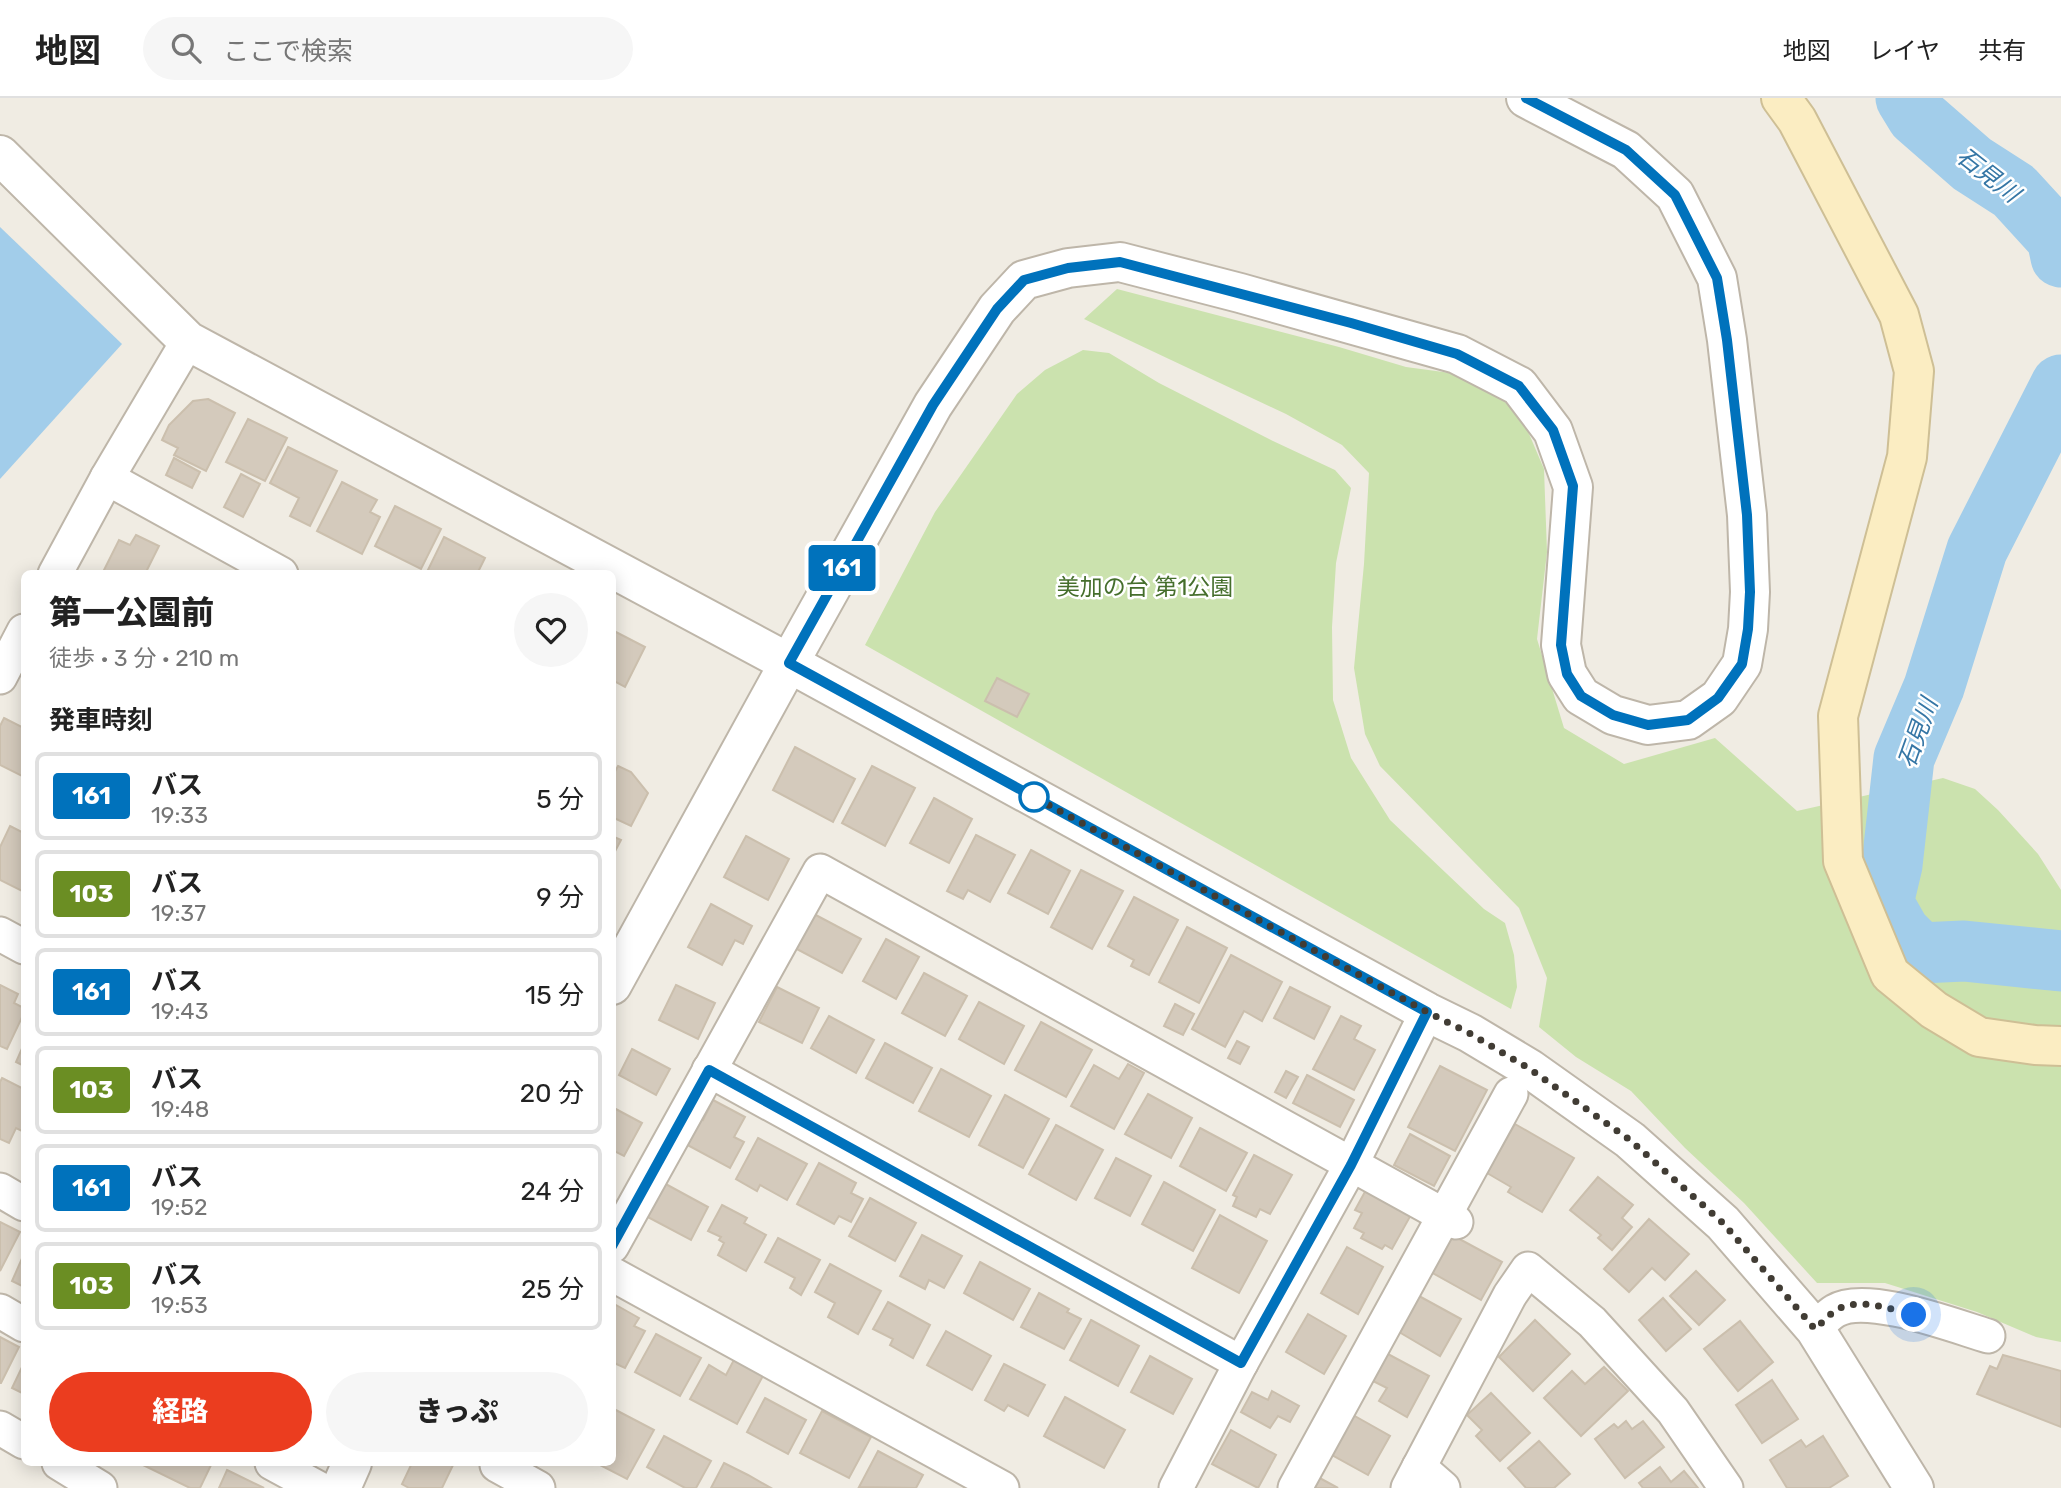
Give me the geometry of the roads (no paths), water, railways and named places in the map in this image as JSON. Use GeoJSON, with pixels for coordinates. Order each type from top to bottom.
{"type":"FeatureCollection","features":[{"type":"Feature","properties":{"kind":"main road"},"geometry":{"type":"LineString","coordinates":[[1781,98],[1797,120],[1899,315],[1914,371],[1907,457],[1839,716],[1843,861],[1890,974],[1934,1010],[1979,1037],[2061,1046]]}},
{"type":"Feature","properties":{"kind":"street"},"geometry":{"type":"LineString","coordinates":[[616,978],[933,405],[997,309],[1024,280],[1068,268],[1120,262],[1457,354],[1519,386],[1553,430],[1573,486],[1561,645],[1567,674],[1581,696],[1613,715],[1648,725],[1688,720],[1718,698],[1742,664],[1750,592],[1747,515],[1727,340],[1717,278],[1675,195],[1626,150],[1526,98]]}},
{"type":"Feature","properties":{"kind":"street"},"geometry":{"type":"LineString","coordinates":[[0,155],[188,341],[615,570]]}},
{"type":"Feature","properties":{"kind":"street"},"geometry":{"type":"LineString","coordinates":[[57,570],[107,478],[188,341]]}},
{"type":"Feature","properties":{"kind":"street"},"geometry":{"type":"LineString","coordinates":[[107,478],[274,570]]}},
{"type":"Feature","properties":{"kind":"street"},"geometry":{"type":"LineString","coordinates":[[616,570],[1469,1033],[1530,1069],[1630,1140],[1723,1223],[1815,1329],[1914,1488]]}},
{"type":"Feature","properties":{"kind":"street"},"geometry":{"type":"LineString","coordinates":[[21,637],[0,677],[21,688]]}},
{"type":"Feature","properties":{"kind":"street"},"geometry":{"type":"LineString","coordinates":[[616,1239],[820,871],[1450,1219]]}},
{"type":"Feature","properties":{"kind":"street"},"geometry":{"type":"LineString","coordinates":[[0,934],[21,945]]}},
{"type":"Feature","properties":{"kind":"street"},"geometry":{"type":"LineString","coordinates":[[1176,1488],[1241,1363],[1351,1165],[1427,1012]]}},
{"type":"Feature","properties":{"kind":"street"},"geometry":{"type":"LineString","coordinates":[[709,1070],[1241,1363]]}},
{"type":"Feature","properties":{"kind":"street"},"geometry":{"type":"LineString","coordinates":[[1295,1488],[1450,1219],[1511,1094]]}},
{"type":"Feature","properties":{"kind":"street"},"geometry":{"type":"LineString","coordinates":[[0,1190],[21,1202]]}},
{"type":"Feature","properties":{"kind":"street"},"geometry":{"type":"LineString","coordinates":[[1423,1481],[1522,1263],[1592,1322],[1664,1401],[1726,1488]]}},
{"type":"Feature","properties":{"kind":"street"},"geometry":{"type":"LineString","coordinates":[[616,1276],[1002,1488]]}},
{"type":"Feature","properties":{"kind":"street"},"geometry":{"type":"LineString","coordinates":[[1815,1329],[1835,1311],[1852,1305],[1881,1306],[1988,1336]]}},
{"type":"Feature","properties":{"kind":"street"},"geometry":{"type":"LineString","coordinates":[[0,1311],[21,1323]]}},
{"type":"Feature","properties":{"kind":"street"},"geometry":{"type":"LineString","coordinates":[[0,1428],[21,1441]]}},
{"type":"Feature","properties":{"kind":"street"},"geometry":{"type":"LineString","coordinates":[[64,1466],[100,1488]]}},
{"type":"Feature","properties":{"kind":"street"},"geometry":{"type":"LineString","coordinates":[[341,1488],[351,1466]]}},
{"type":"Feature","properties":{"kind":"street"},"geometry":{"type":"LineString","coordinates":[[499,1466],[538,1488]]}},
{"type":"Feature","properties":{"kind":"water"},"geometry":{"type":"Polygon","coordinates":[[[0,227],[122,344],[0,479],[0,227]]]}},
{"type":"Feature","properties":{"kind":"waterway","name":"石見川"},"geometry":{"type":"LineString","coordinates":[[1906,98],[1917,116],[1972,164],[2014,191],[2057,238],[2061,257]]}},
{"type":"Feature","properties":{"kind":"waterway","name":"石見川"},"geometry":{"type":"LineString","coordinates":[[2061,385],[1977,550],[1934,687],[1904,758],[1892,865],[1883,903],[1900,933],[1920,953],[1964,951],[2061,961]]}},
{"type":"Feature","properties":{"kind":"park label","name":"美加の台 第1公園"},"geometry":{"type":"Point","coordinates":[1145,587]}}]}
